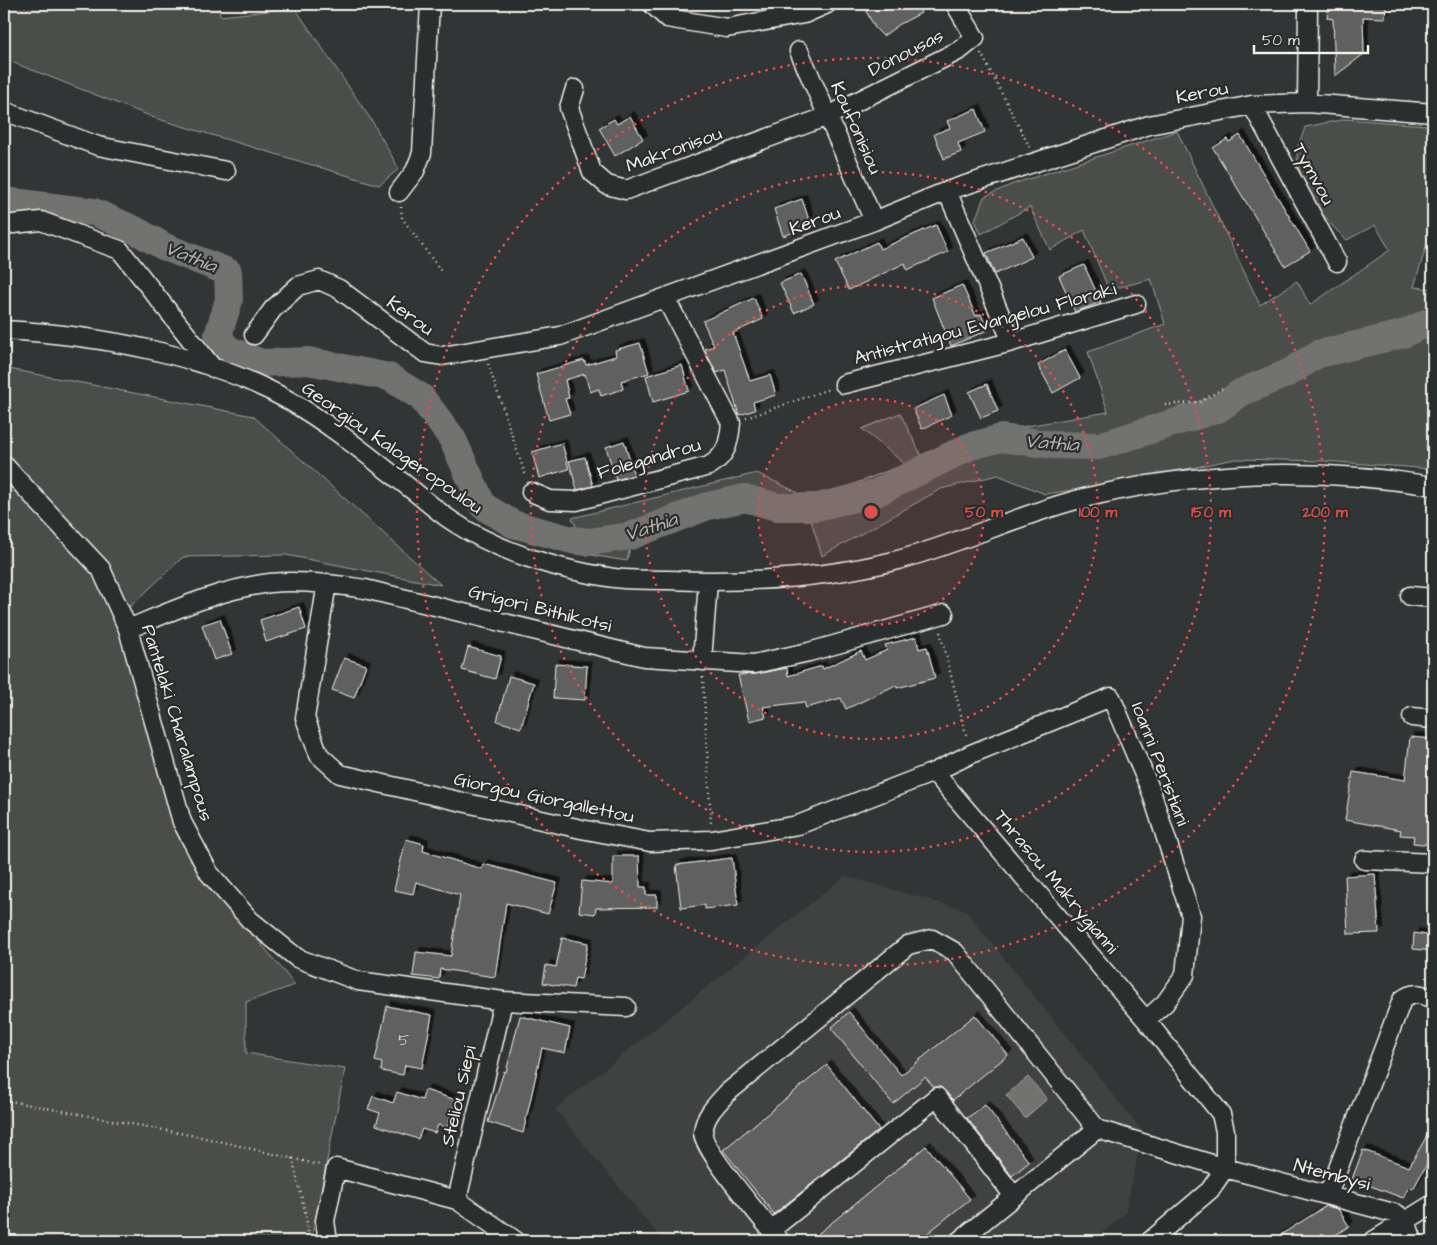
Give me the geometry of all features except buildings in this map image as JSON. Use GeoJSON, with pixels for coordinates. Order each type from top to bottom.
{"type":"FeatureCollection","features":[{"type":"Feature","properties":{"kind":"street"},"geometry":{"type":"LineString","coordinates":[[399,192],[415,172],[422,153],[430,4]]}},
{"type":"Feature","properties":{"kind":"street"},"geometry":{"type":"LineString","coordinates":[[652,4],[667,18],[727,28],[804,14],[827,4]]}},
{"type":"Feature","properties":{"kind":"street"},"geometry":{"type":"LineString","coordinates":[[955,4],[975,38]]}},
{"type":"Feature","properties":{"kind":"street"},"geometry":{"type":"LineString","coordinates":[[1308,4],[1308,103]]}},
{"type":"Feature","properties":{"kind":"street","name":"Donousas"},"geometry":{"type":"LineString","coordinates":[[828,116],[960,50],[975,38]]}},
{"type":"Feature","properties":{"kind":"street","name":"Koufonisiou"},"geometry":{"type":"LineString","coordinates":[[799,51],[874,221]]}},
{"type":"Feature","properties":{"kind":"street","name":"Makronisou"},"geometry":{"type":"LineString","coordinates":[[575,89],[570,108],[592,172],[607,185],[626,190],[828,116]]}},
{"type":"Feature","properties":{"kind":"street","name":"Kerou"},"geometry":{"type":"LineString","coordinates":[[254,335],[273,310],[298,286],[318,280],[339,289],[424,353],[442,356],[484,351],[560,336],[666,299],[874,221],[947,191],[1036,160],[1149,125],[1252,106],[1308,103],[1433,113]]}},
{"type":"Feature","properties":{"kind":"street","name":"Tymvou"},"geometry":{"type":"LineString","coordinates":[[1252,106],[1337,262]]}},
{"type":"Feature","properties":{"kind":"street"},"geometry":{"type":"LineString","coordinates":[[4,110],[98,146],[226,171]]}},
{"type":"Feature","properties":{"kind":"street"},"geometry":{"type":"LineString","coordinates":[[947,191],[1012,342]]}},
{"type":"Feature","properties":{"kind":"street"},"geometry":{"type":"LineString","coordinates":[[4,224],[41,221],[120,250],[213,368]]}},
{"type":"Feature","properties":{"kind":"street"},"geometry":{"type":"LineString","coordinates":[[666,299],[731,423]]}},
{"type":"Feature","properties":{"kind":"street","name":"Antistratigou Evangelou Floraki"},"geometry":{"type":"LineString","coordinates":[[844,384],[1012,342],[1136,304]]}},
{"type":"Feature","properties":{"kind":"street","name":"Georgiou Kalogeropoulou"},"geometry":{"type":"LineString","coordinates":[[4,330],[40,332],[140,348],[213,368],[294,404],[327,425],[453,522],[499,545],[552,565],[611,578],[708,582],[811,576],[894,561],[1079,499],[1165,482],[1255,475],[1332,474],[1433,486]]}},
{"type":"Feature","properties":{"kind":"street","name":"Folegandrou"},"geometry":{"type":"LineString","coordinates":[[531,492],[550,500],[576,501],[709,466],[720,459],[729,446],[731,423]]}},
{"type":"Feature","properties":{"kind":"street","name":"Pantelaki Charalampous"},"geometry":{"type":"LineString","coordinates":[[4,465],[101,569],[128,629],[182,822],[208,874],[250,920],[297,958],[358,981],[503,1001],[626,1007]]}},
{"type":"Feature","properties":{"kind":"street"},"geometry":{"type":"LineString","coordinates":[[702,661],[708,582]]}},
{"type":"Feature","properties":{"kind":"street","name":"Grigori Bithikotsi"},"geometry":{"type":"LineString","coordinates":[[128,629],[215,594],[270,583],[327,583],[365,589],[644,657],[754,664],[809,652],[940,615]]}},
{"type":"Feature","properties":{"kind":"street","name":"Giorgou Giorgallettou"},"geometry":{"type":"LineString","coordinates":[[327,583],[306,718],[318,756],[340,774],[581,829],[650,842],[712,840],[798,825],[934,772]]}},
{"type":"Feature","properties":{"kind":"street"},"geometry":{"type":"LineString","coordinates":[[1410,596],[1433,598]]}},
{"type":"Feature","properties":{"kind":"street","name":"Ioanni Peristiani"},"geometry":{"type":"LineString","coordinates":[[934,772],[971,754],[1111,697],[1151,791],[1191,916],[1186,975],[1165,1003],[1146,1020]]}},
{"type":"Feature","properties":{"kind":"street"},"geometry":{"type":"LineString","coordinates":[[1412,717],[1433,719]]}},
{"type":"Feature","properties":{"kind":"street","name":"Thrasou Makrygianni"},"geometry":{"type":"LineString","coordinates":[[934,772],[1146,1020],[1221,1114],[1225,1131],[1225,1168]]}},
{"type":"Feature","properties":{"kind":"street"},"geometry":{"type":"LineString","coordinates":[[1364,860],[1433,863]]}},
{"type":"Feature","properties":{"kind":"street"},"geometry":{"type":"LineString","coordinates":[[959,1241],[1097,1129],[955,952],[932,939],[908,945],[727,1093],[708,1114],[702,1133],[711,1153],[776,1236],[937,1097],[1014,1196]]}},
{"type":"Feature","properties":{"kind":"street"},"geometry":{"type":"LineString","coordinates":[[1328,1195],[1402,1000],[1409,994],[1419,994],[1433,999]]}},
{"type":"Feature","properties":{"kind":"street","name":"Steliou Siepi"},"geometry":{"type":"LineString","coordinates":[[457,1200],[503,1001]]}},
{"type":"Feature","properties":{"kind":"street","name":"Ntembysi"},"geometry":{"type":"LineString","coordinates":[[1097,1129],[1225,1168],[1397,1214],[1406,1221]]}},
{"type":"Feature","properties":{"kind":"street"},"geometry":{"type":"LineString","coordinates":[[328,1241],[325,1222],[336,1168],[457,1200],[516,1241]]}},
{"type":"Feature","properties":{"kind":"street"},"geometry":{"type":"LineString","coordinates":[[1150,1241],[1210,1190],[1225,1168]]}},
{"type":"Feature","properties":{"kind":"street"},"geometry":{"type":"LineString","coordinates":[[1373,1241],[1433,1204]]}},
{"type":"Feature","properties":{"kind":"street"},"geometry":{"type":"LineString","coordinates":[[1406,1221],[1414,1241]]}},
{"type":"Feature","properties":{"kind":"path"},"geometry":{"type":"LineString","coordinates":[[975,38],[987,68],[1036,160]]}},
{"type":"Feature","properties":{"kind":"path"},"geometry":{"type":"LineString","coordinates":[[399,192],[402,218],[441,271]]}},
{"type":"Feature","properties":{"kind":"path"},"geometry":{"type":"LineString","coordinates":[[484,351],[531,492]]}},
{"type":"Feature","properties":{"kind":"path"},"geometry":{"type":"LineString","coordinates":[[731,423],[844,384]]}},
{"type":"Feature","properties":{"kind":"path"},"geometry":{"type":"LineString","coordinates":[[1165,405],[1200,402],[1225,387]]}},
{"type":"Feature","properties":{"kind":"path"},"geometry":{"type":"LineString","coordinates":[[940,615],[971,754]]}},
{"type":"Feature","properties":{"kind":"path"},"geometry":{"type":"LineString","coordinates":[[702,661],[712,840]]}},
{"type":"Feature","properties":{"kind":"path"},"geometry":{"type":"LineString","coordinates":[[4,1100],[201,1137],[336,1168]]}},
{"type":"Feature","properties":{"kind":"path"},"geometry":{"type":"LineString","coordinates":[[292,1158],[306,1215],[309,1241]]}},
{"type":"Feature","properties":{"kind":"shaded area"},"geometry":{"type":"Polygon","coordinates":[[[4,4],[219,4],[220,16],[295,8],[372,121],[399,169],[379,185],[155,118],[4,59],[4,4]]]}},
{"type":"Feature","properties":{"kind":"shaded area"},"geometry":{"type":"Polygon","coordinates":[[[1346,119],[1426,125],[1433,129],[1433,223],[1414,287],[1433,289],[1433,469],[1323,461],[1235,459],[1108,485],[1045,494],[998,475],[941,489],[822,556],[810,517],[742,511],[634,527],[627,561],[590,555],[572,518],[757,473],[813,500],[905,464],[862,429],[900,413],[921,455],[969,433],[1021,427],[1108,412],[1088,352],[1165,324],[1151,279],[1109,290],[1084,230],[1050,250],[1030,207],[981,234],[975,220],[984,197],[1013,184],[1177,131],[1260,305],[1297,281],[1310,305],[1390,250],[1375,225],[1347,240],[1330,223],[1314,201],[1301,176],[1297,153],[1305,127],[1346,119]]]}},
{"type":"Feature","properties":{"kind":"shaded area"},"geometry":{"type":"Polygon","coordinates":[[[4,368],[253,416],[441,585],[286,555],[183,557],[118,618],[193,861],[295,985],[246,1002],[246,1053],[345,1069],[311,1241],[4,1241],[4,368]]]}},
{"type":"Feature","properties":{"kind":"shaded area"},"geometry":{"type":"Polygon","coordinates":[[[845,876],[965,910],[1143,1132],[1125,1214],[1092,1241],[663,1241],[555,1109],[845,876]]]}},
{"type":"Feature","properties":{"kind":"shaded area"},"geometry":{"type":"Polygon","coordinates":[[[1028,1077],[1047,1099],[1025,1118],[1006,1095],[1028,1077]]]}},
{"type":"Feature","properties":{"kind":"waterway","name":"Vathia"},"geometry":{"type":"LineString","coordinates":[[4,201],[94,212],[133,229],[165,247],[228,272],[229,300],[218,335],[227,349],[261,363],[308,361],[389,377],[421,397],[452,438],[483,506],[513,524],[572,540],[589,542],[630,536],[708,506],[745,498],[777,507],[817,507],[876,493],[968,447],[1001,438],[1054,445],[1099,446],[1218,409],[1242,392],[1288,373],[1318,354],[1403,334],[1433,320]]}}]}
